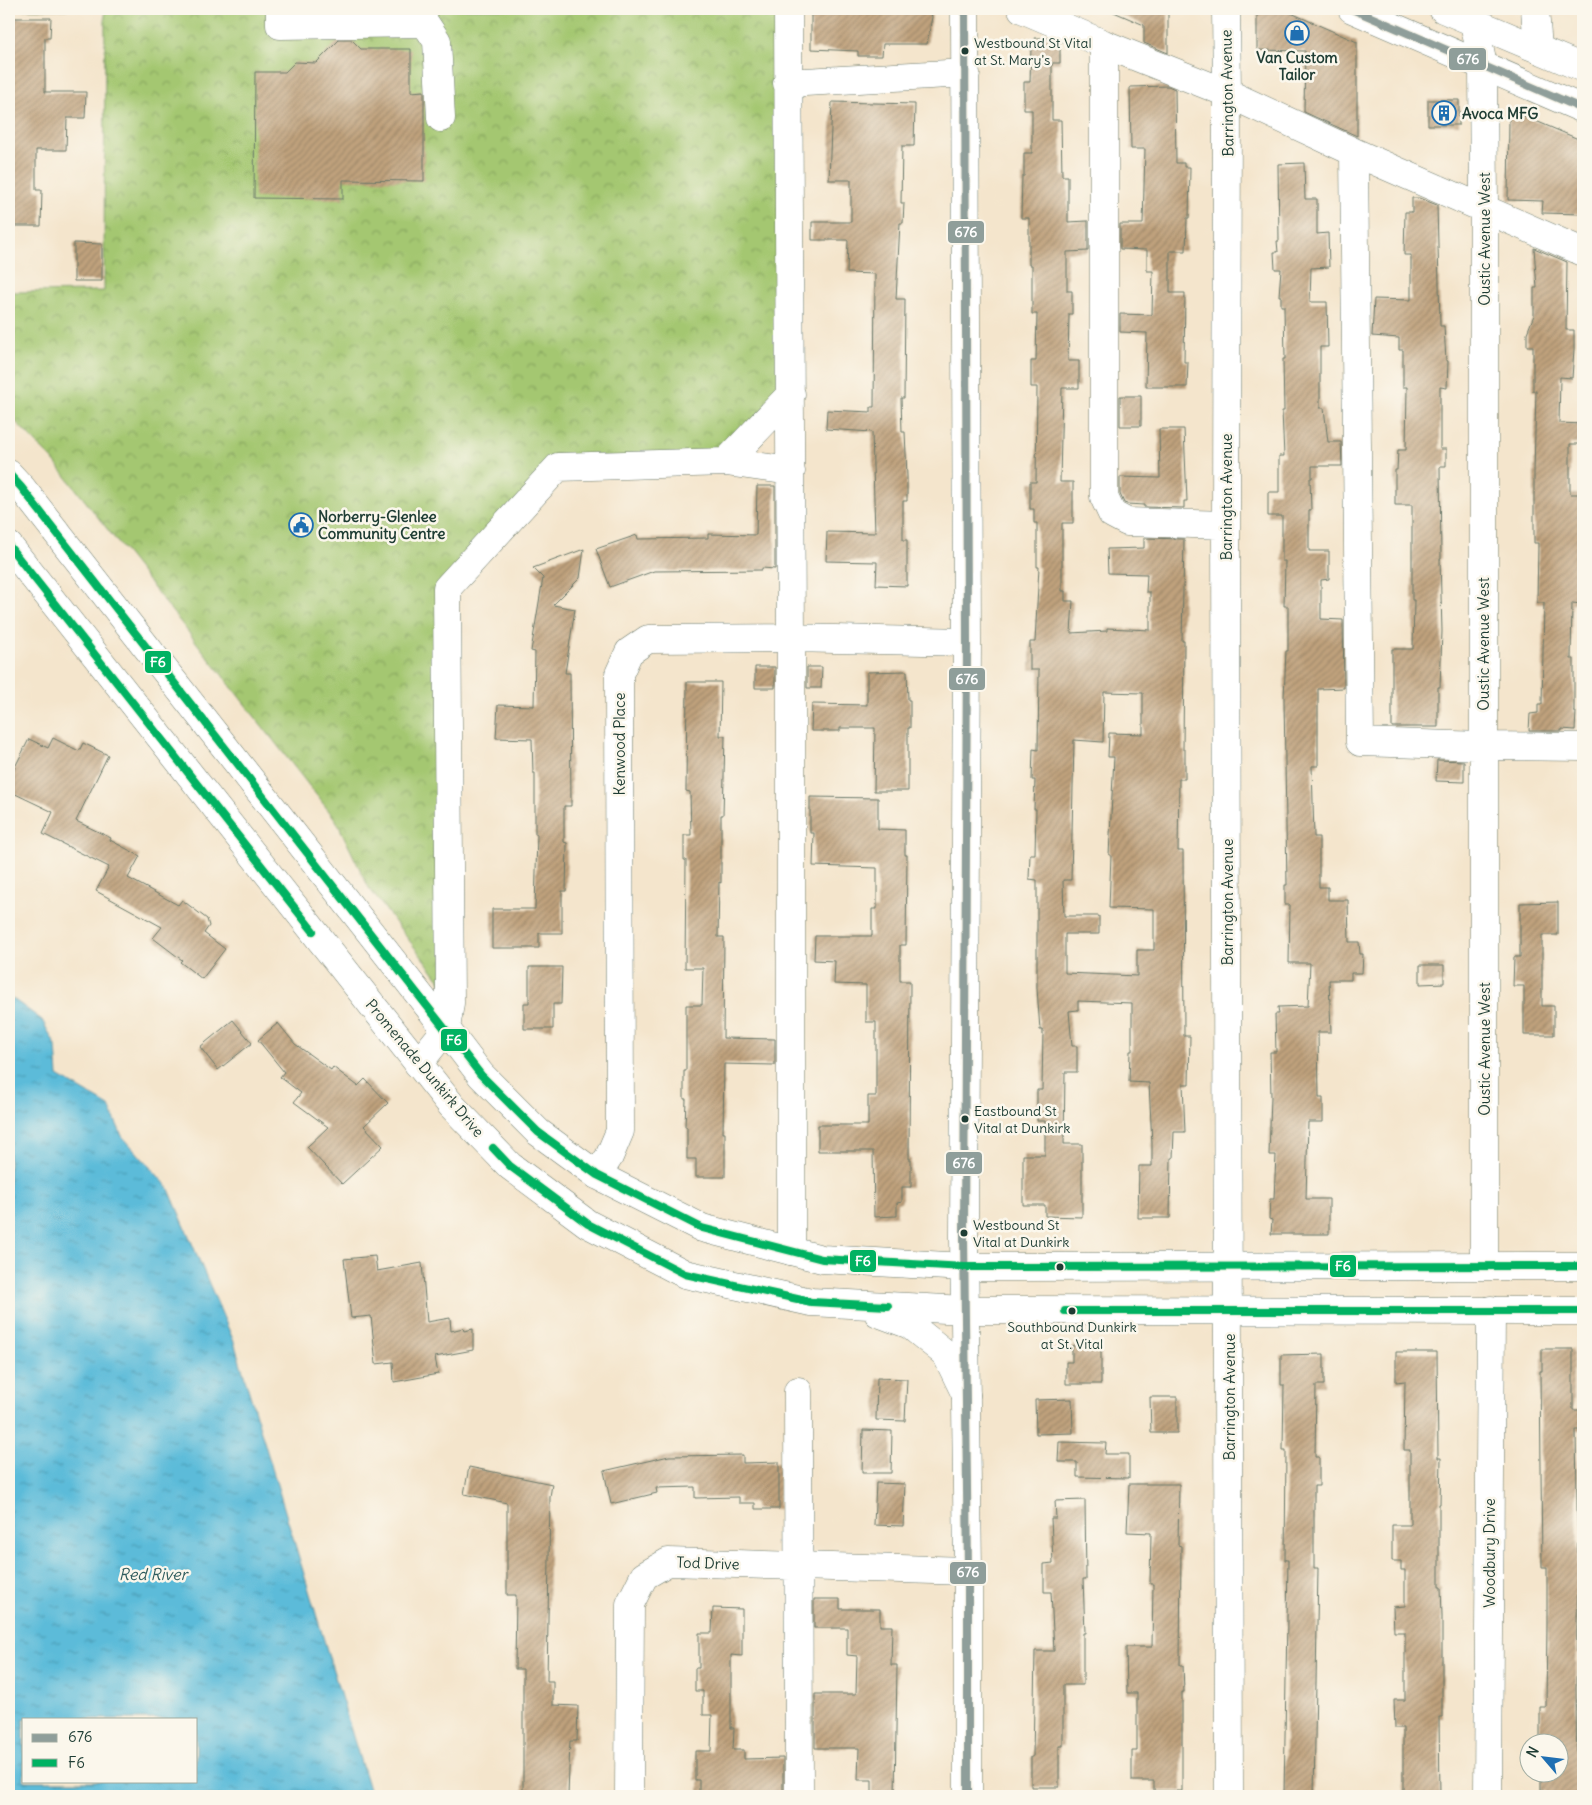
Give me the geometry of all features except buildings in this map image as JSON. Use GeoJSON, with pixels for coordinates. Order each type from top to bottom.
{"type":"FeatureCollection","features":[{"type":"Feature","properties":{"kind":"street"},"geometry":{"type":"LineString","coordinates":[[788,9],[792,638],[791,1251]]}},
{"type":"Feature","properties":{"kind":"street"},"geometry":{"type":"LineString","coordinates":[[965,9],[967,642],[965,1310],[968,1796]]}},
{"type":"Feature","properties":{"kind":"street"},"geometry":{"type":"LineString","coordinates":[[1022,9],[1227,93],[1354,152],[1583,252]]}},
{"type":"Feature","properties":{"kind":"street","name":"Barrington Avenue"},"geometry":{"type":"LineString","coordinates":[[1226,9],[1230,1796]]}},
{"type":"Feature","properties":{"kind":"street"},"geometry":{"type":"LineString","coordinates":[[1352,9],[1583,109]]}},
{"type":"Feature","properties":{"kind":"street"},"geometry":{"type":"LineString","coordinates":[[1443,9],[1474,16],[1538,49],[1583,68]]}},
{"type":"Feature","properties":{"kind":"street"},"geometry":{"type":"LineString","coordinates":[[1535,9],[1538,49]]}},
{"type":"Feature","properties":{"kind":"street","name":"Oustic Avenue West"},"geometry":{"type":"LineString","coordinates":[[1474,16],[1483,66],[1484,1265]]}},
{"type":"Feature","properties":{"kind":"street"},"geometry":{"type":"LineString","coordinates":[[280,17],[424,23],[437,41],[441,118]]}},
{"type":"Feature","properties":{"kind":"street"},"geometry":{"type":"LineString","coordinates":[[1104,44],[1104,498],[1112,514],[1127,522],[1226,525]]}},
{"type":"Feature","properties":{"kind":"street"},"geometry":{"type":"LineString","coordinates":[[788,84],[966,73]]}},
{"type":"Feature","properties":{"kind":"street"},"geometry":{"type":"LineString","coordinates":[[1354,152],[1360,742],[1583,747]]}},
{"type":"Feature","properties":{"kind":"street"},"geometry":{"type":"LineString","coordinates":[[726,462],[791,394]]}},
{"type":"Feature","properties":{"kind":"street"},"geometry":{"type":"LineString","coordinates":[[418,1064],[446,1029],[450,1003],[447,588],[558,467],[726,462],[791,470]]}},
{"type":"Feature","properties":{"kind":"street"},"geometry":{"type":"LineString","coordinates":[[9,474],[28,495],[481,1075],[532,1125],[597,1174],[702,1228],[822,1259],[965,1266],[1583,1266]]}},
{"type":"Feature","properties":{"kind":"street","name":"Promenade Dunkirk Drive"},"geometry":{"type":"LineString","coordinates":[[9,546],[452,1106],[510,1166],[588,1224],[685,1274],[811,1302],[965,1310],[1583,1311]]}},
{"type":"Feature","properties":{"kind":"street","name":"Kenwood Place"},"geometry":{"type":"LineString","coordinates":[[597,1174],[609,1157],[620,1131],[619,674],[629,652],[648,639],[792,638],[967,642]]}},
{"type":"Feature","properties":{"kind":"street"},"geometry":{"type":"LineString","coordinates":[[858,1305],[910,1325],[946,1354],[966,1395]]}},
{"type":"Feature","properties":{"kind":"street","name":"Woodbury Drive"},"geometry":{"type":"LineString","coordinates":[[1488,1796],[1490,1310]]}},
{"type":"Feature","properties":{"kind":"street"},"geometry":{"type":"LineString","coordinates":[[798,1391],[799,1796]]}},
{"type":"Feature","properties":{"kind":"street","name":"Tod Drive"},"geometry":{"type":"LineString","coordinates":[[629,1796],[630,1604],[644,1576],[668,1562],[968,1571]]}},
{"type":"Feature","properties":{"kind":"green space","name":"Norberry-Glenlee Community Centre"},"geometry":{"type":"Polygon","coordinates":[[[105,9],[784,9],[785,391],[726,462],[555,463],[442,587],[445,987],[369,888],[336,820],[53,460],[9,415],[9,292],[104,291],[105,9]]]}},
{"type":"Feature","properties":{"kind":"water","name":"Red River"},"geometry":{"type":"Polygon","coordinates":[[[9,996],[42,1020],[56,1046],[58,1076],[109,1106],[122,1136],[168,1187],[234,1342],[371,1796],[9,1796],[9,996]]]}},
{"type":"Feature","properties":{"kind":"transit line","name":"676"},"geometry":{"type":"LineString","coordinates":[[965,9],[967,642],[964,1237],[968,1571],[968,1796]]}},
{"type":"Feature","properties":{"kind":"transit line","name":"676"},"geometry":{"type":"LineString","coordinates":[[1352,9],[1583,109]]}},
{"type":"Feature","properties":{"kind":"transit line","name":"F6"},"geometry":{"type":"LineString","coordinates":[[9,474],[481,1075],[538,1132],[597,1175],[702,1228],[822,1259],[965,1267],[1583,1266]]}},
{"type":"Feature","properties":{"kind":"transit line","name":"F6"},"geometry":{"type":"LineString","coordinates":[[9,546],[313,931]]}},
{"type":"Feature","properties":{"kind":"transit line","name":"F6"},"geometry":{"type":"LineString","coordinates":[[493,1148],[510,1166],[588,1224],[685,1274],[811,1302],[888,1306]]}},
{"type":"Feature","properties":{"kind":"transit line","name":"F6"},"geometry":{"type":"LineString","coordinates":[[1065,1311],[1583,1311]]}},
{"type":"Feature","properties":{"kind":"place","name":"Van Custom Tailor"},"geometry":{"type":"Point","coordinates":[1297,33]}},
{"type":"Feature","properties":{"kind":"place","name":"Westbound St Vital at St. Mary's"},"geometry":{"type":"Point","coordinates":[965,51]}},
{"type":"Feature","properties":{"kind":"place","name":"Avoca MFG"},"geometry":{"type":"Point","coordinates":[1444,113]}},
{"type":"Feature","properties":{"kind":"place","name":"Norberry-Glenlee Community Centre"},"geometry":{"type":"Point","coordinates":[301,525]}},
{"type":"Feature","properties":{"kind":"place","name":"Eastbound St Vital at Dunkirk"},"geometry":{"type":"Point","coordinates":[965,1119]}},
{"type":"Feature","properties":{"kind":"place","name":"Westbound St Vital at Dunkirk"},"geometry":{"type":"Point","coordinates":[964,1233]}},
{"type":"Feature","properties":{"kind":"place","name":"Southbound Dunkirk at St. Vital"},"geometry":{"type":"Point","coordinates":[1072,1311]}}]}
